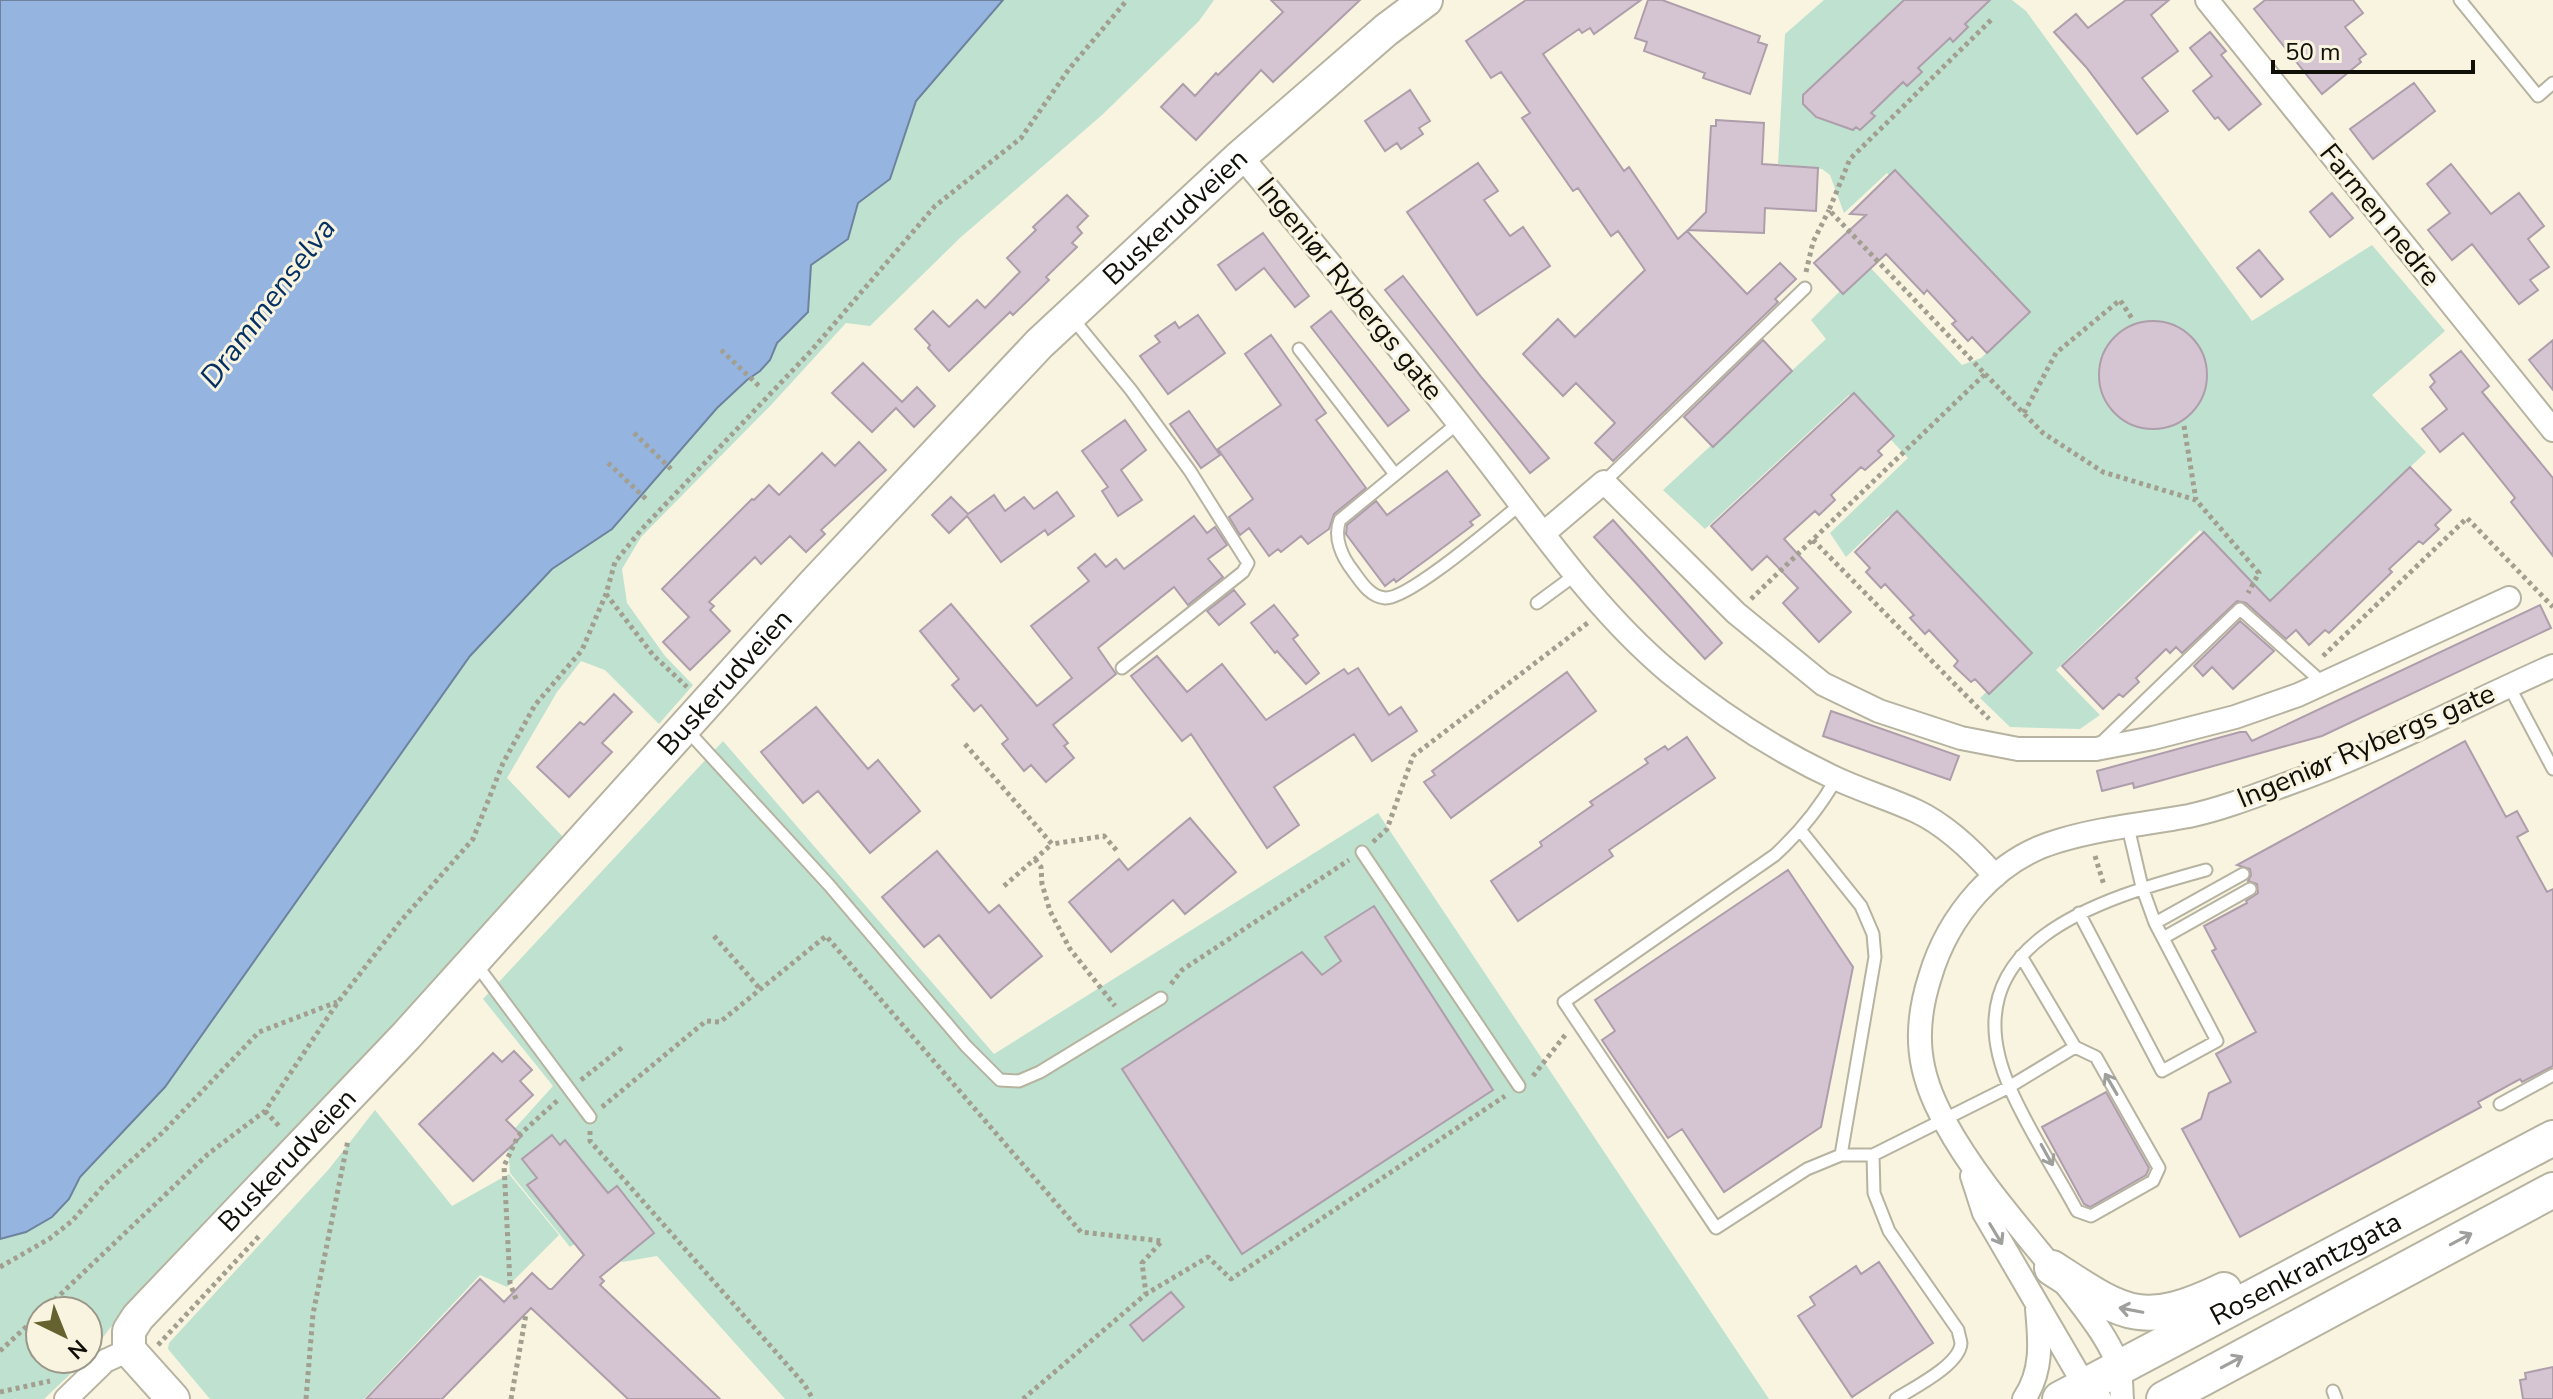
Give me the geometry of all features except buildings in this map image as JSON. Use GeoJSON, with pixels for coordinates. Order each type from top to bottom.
{"type":"FeatureCollection","features":[{"type":"Feature","properties":{"kind":"main road","name":"Buskerudveien"},"geometry":{"type":"LineString","coordinates":[[129,1350],[129,1331],[138,1317],[406,1036],[831,566],[1039,344],[1241,156],[1416,3]]}},
{"type":"Feature","properties":{"kind":"main road","name":"Rosenkrantzgata"},"geometry":{"type":"LineString","coordinates":[[2082,1395],[2121,1383],[2258,1293],[2553,1138]]}},
{"type":"Feature","properties":{"kind":"main road","name":"Rosenkrantzgata"},"geometry":{"type":"LineString","coordinates":[[2164,1399],[2553,1190]]}},
{"type":"Feature","properties":{"kind":"main road"},"geometry":{"type":"LineString","coordinates":[[2052,1268],[2108,1304],[2133,1313],[2155,1313],[2183,1307],[2232,1286],[2258,1293]]}},
{"type":"Feature","properties":{"kind":"main road"},"geometry":{"type":"LineString","coordinates":[[129,1350],[173,1399]]}},
{"type":"Feature","properties":{"kind":"street","name":"Farmen nedre"},"geometry":{"type":"LineString","coordinates":[[2207,0],[2553,430]]}},
{"type":"Feature","properties":{"kind":"street","name":"Ingeniør Rybergs gate"},"geometry":{"type":"LineString","coordinates":[[1241,156],[1458,423],[1575,575],[1633,639],[1706,701],[1741,726],[1836,779],[1919,812],[1953,835],[1995,876]]}},
{"type":"Feature","properties":{"kind":"street"},"geometry":{"type":"LineString","coordinates":[[1544,533],[1604,482],[1736,613],[1823,684],[1879,711],[1961,738],[2018,749],[2096,749],[2235,717],[2316,677],[2509,598]]}},
{"type":"Feature","properties":{"kind":"street","name":"Ingeniør Rybergs gate"},"geometry":{"type":"LineString","coordinates":[[2121,1383],[2090,1315],[1968,1163],[1930,1093],[1921,1064],[1918,1025],[1937,952],[1956,919],[1995,876],[2026,855],[2055,841],[2192,815],[2293,782],[2553,666]]}},
{"type":"Feature","properties":{"kind":"street","name":"Ingeniør Rybergs gate"},"geometry":{"type":"LineString","coordinates":[[1968,1163],[1984,1213],[2036,1300],[2082,1395]]}},
{"type":"Feature","properties":{"kind":"street"},"geometry":{"type":"LineString","coordinates":[[2024,1399],[2040,1361],[2036,1300]]}},
{"type":"Feature","properties":{"kind":"street"},"geometry":{"type":"LineString","coordinates":[[66,1399],[105,1361],[129,1350]]}},
{"type":"Feature","properties":{"kind":"lane"},"geometry":{"type":"LineString","coordinates":[[2460,0],[2538,96],[2553,83]]}},
{"type":"Feature","properties":{"kind":"lane"},"geometry":{"type":"LineString","coordinates":[[1604,482],[1805,288]]}},
{"type":"Feature","properties":{"kind":"lane"},"geometry":{"type":"LineString","coordinates":[[1069,315],[1131,390],[1190,471],[1248,563],[1243,572],[1122,668]]}},
{"type":"Feature","properties":{"kind":"lane"},"geometry":{"type":"LineString","coordinates":[[1299,349],[1394,473]]}},
{"type":"Feature","properties":{"kind":"lane","name":"Ingeniør Rybergs gate"},"geometry":{"type":"LineString","coordinates":[[1458,423],[1340,520],[1338,540],[1346,561],[1363,585],[1376,596],[1388,598],[1400,595],[1521,504]]}},
{"type":"Feature","properties":{"kind":"lane"},"geometry":{"type":"LineString","coordinates":[[1537,603],[1575,575]]}},
{"type":"Feature","properties":{"kind":"lane"},"geometry":{"type":"LineString","coordinates":[[2096,749],[2240,609],[2316,677]]}},
{"type":"Feature","properties":{"kind":"lane"},"geometry":{"type":"LineString","coordinates":[[2509,686],[2553,769]]}},
{"type":"Feature","properties":{"kind":"lane"},"geometry":{"type":"LineString","coordinates":[[694,716],[829,885],[976,1057],[1000,1080],[1019,1081],[1040,1072],[1161,998]]}},
{"type":"Feature","properties":{"kind":"lane"},"geometry":{"type":"LineString","coordinates":[[1836,779],[1801,831],[1775,855],[1564,1002],[1716,1228],[1807,1169],[1841,1155],[1873,1155],[2009,1087],[2075,1047]]}},
{"type":"Feature","properties":{"kind":"lane"},"geometry":{"type":"LineString","coordinates":[[2079,913],[2162,1071],[2217,1041],[2155,923],[2142,887],[2128,827]]}},
{"type":"Feature","properties":{"kind":"lane"},"geometry":{"type":"LineString","coordinates":[[1801,831],[1861,906],[1873,934],[1875,957],[1841,1155]]}},
{"type":"Feature","properties":{"kind":"lane"},"geometry":{"type":"LineString","coordinates":[[1362,852],[1519,1086]]}},
{"type":"Feature","properties":{"kind":"lane"},"geometry":{"type":"LineString","coordinates":[[2021,956],[2075,1047],[2096,1057],[2159,1168],[2153,1181],[2091,1216],[2077,1211],[2009,1087],[1997,1045],[1994,1016],[1997,996],[2005,976],[2021,956],[2035,942],[2079,913],[2142,887],[2206,870]]}},
{"type":"Feature","properties":{"kind":"lane"},"geometry":{"type":"LineString","coordinates":[[2155,923],[2243,874]]}},
{"type":"Feature","properties":{"kind":"lane"},"geometry":{"type":"LineString","coordinates":[[2163,938],[2250,889]]}},
{"type":"Feature","properties":{"kind":"lane"},"geometry":{"type":"LineString","coordinates":[[473,961],[590,1117]]}},
{"type":"Feature","properties":{"kind":"lane"},"geometry":{"type":"LineString","coordinates":[[2500,1104],[2553,1075]]}},
{"type":"Feature","properties":{"kind":"lane"},"geometry":{"type":"LineString","coordinates":[[1873,1155],[1874,1193],[1889,1231],[1958,1330],[1961,1343],[1947,1366],[1896,1399]]}},
{"type":"Feature","properties":{"kind":"path"},"geometry":{"type":"LineString","coordinates":[[60,1295],[208,1154],[265,1111],[338,1002],[400,922],[473,839],[503,763],[535,705],[582,650],[606,594],[615,562],[641,530],[811,351],[935,206],[1021,138],[1069,69],[1127,0]]}},
{"type":"Feature","properties":{"kind":"path"},"geometry":{"type":"LineString","coordinates":[[1805,288],[1811,249],[1850,159],[1993,18]]}},
{"type":"Feature","properties":{"kind":"path"},"geometry":{"type":"LineString","coordinates":[[1829,210],[2043,433],[2103,472],[2196,500]]}},
{"type":"Feature","properties":{"kind":"path"},"geometry":{"type":"LineString","coordinates":[[2024,413],[2056,353],[2120,300],[2133,320]]}},
{"type":"Feature","properties":{"kind":"path"},"geometry":{"type":"LineString","coordinates":[[721,350],[759,386]]}},
{"type":"Feature","properties":{"kind":"path"},"geometry":{"type":"LineString","coordinates":[[1736,613],[1985,374]]}},
{"type":"Feature","properties":{"kind":"path"},"geometry":{"type":"LineString","coordinates":[[2184,426],[2196,500],[2259,573],[2240,609]]}},
{"type":"Feature","properties":{"kind":"path"},"geometry":{"type":"LineString","coordinates":[[634,433],[671,469]]}},
{"type":"Feature","properties":{"kind":"path"},"geometry":{"type":"LineString","coordinates":[[608,463],[646,499]]}},
{"type":"Feature","properties":{"kind":"path"},"geometry":{"type":"LineString","coordinates":[[2316,677],[2467,518],[2553,607]]}},
{"type":"Feature","properties":{"kind":"path"},"geometry":{"type":"LineString","coordinates":[[1813,540],[2018,749]]}},
{"type":"Feature","properties":{"kind":"path"},"geometry":{"type":"LineString","coordinates":[[606,594],[653,655],[694,716]]}},
{"type":"Feature","properties":{"kind":"path"},"geometry":{"type":"LineString","coordinates":[[1161,998],[1182,970],[1362,852],[1387,829],[1413,756],[1605,609]]}},
{"type":"Feature","properties":{"kind":"path"},"geometry":{"type":"LineString","coordinates":[[965,744],[1052,844]]}},
{"type":"Feature","properties":{"kind":"path"},"geometry":{"type":"LineString","coordinates":[[2087,834],[2109,901]]}},
{"type":"Feature","properties":{"kind":"path"},"geometry":{"type":"LineString","coordinates":[[1004,886],[1052,844],[1104,836],[1118,852]]}},
{"type":"Feature","properties":{"kind":"path"},"geometry":{"type":"LineString","coordinates":[[1035,859],[1041,867],[1042,884],[1050,911],[1070,949],[1084,970],[1107,992],[1124,1020]]}},
{"type":"Feature","properties":{"kind":"path"},"geometry":{"type":"LineString","coordinates":[[714,936],[761,990]]}},
{"type":"Feature","properties":{"kind":"path"},"geometry":{"type":"LineString","coordinates":[[813,1399],[804,1384],[590,1141],[590,1117],[706,1021],[720,1022],[826,936],[1081,1232],[1162,1241],[1142,1263],[1146,1294]]}},
{"type":"Feature","properties":{"kind":"path"},"geometry":{"type":"LineString","coordinates":[[0,1267],[49,1239],[72,1221],[105,1184],[162,1133],[259,1032],[338,1002]]}},
{"type":"Feature","properties":{"kind":"path"},"geometry":{"type":"LineString","coordinates":[[1023,1399],[1146,1294],[1208,1257],[1231,1279],[1519,1086],[1535,1075],[1576,1020]]}},
{"type":"Feature","properties":{"kind":"path"},"geometry":{"type":"LineString","coordinates":[[516,1299],[510,1283],[504,1166],[518,1136],[624,1046]]}},
{"type":"Feature","properties":{"kind":"path"},"geometry":{"type":"LineString","coordinates":[[306,1399],[313,1314],[348,1140]]}},
{"type":"Feature","properties":{"kind":"path"},"geometry":{"type":"LineString","coordinates":[[511,1399],[526,1314]]}},
{"type":"Feature","properties":{"kind":"path"},"geometry":{"type":"LineString","coordinates":[[0,1351],[24,1329]]}},
{"type":"Feature","properties":{"kind":"path"},"geometry":{"type":"LineString","coordinates":[[0,1392],[50,1381],[84,1380]]}},
{"type":"Feature","properties":{"kind":"green space"},"geometry":{"type":"Polygon","coordinates":[[[1003,0],[1214,0],[1199,21],[1102,115],[961,237],[870,326],[846,323],[772,404],[641,537],[622,569],[627,603],[665,656],[693,685],[659,724],[605,670],[581,661],[557,692],[507,778],[563,837],[463,959],[104,1336],[104,1295],[24,1295],[24,1375],[69,1375],[44,1399],[0,1399],[0,1239],[26,1232],[52,1217],[68,1200],[80,1177],[165,1087],[470,656],[552,569],[612,529],[717,408],[770,360],[777,343],[808,312],[811,265],[848,239],[858,203],[890,179],[916,101],[1003,0]]]}},
{"type":"Feature","properties":{"kind":"green space"},"geometry":{"type":"Polygon","coordinates":[[[1824,0],[2012,0],[2026,11],[2252,321],[2372,245],[2445,331],[2372,395],[2426,452],[2263,607],[2244,575],[2200,530],[2056,670],[2100,715],[2080,729],[2010,727],[1980,698],[2023,657],[1889,516],[1846,557],[1830,533],[1908,458],[1849,395],[1705,529],[1663,490],[1826,339],[1811,320],[1867,264],[1962,365],[1981,358],[2023,319],[1887,173],[1844,213],[1830,175],[1822,169],[1778,164],[1785,34],[1824,0]]]}},
{"type":"Feature","properties":{"kind":"green space"},"geometry":{"type":"Polygon","coordinates":[[[723,741],[994,1054],[1378,813],[1769,1399],[785,1399],[657,1256],[622,1262],[595,1230],[570,1247],[510,1173],[507,1137],[553,1086],[483,999],[723,741]]]}},
{"type":"Feature","properties":{"kind":"green space"},"geometry":{"type":"Polygon","coordinates":[[[375,1110],[452,1206],[509,1174],[559,1235],[507,1287],[480,1275],[364,1399],[210,1399],[168,1349],[169,1343],[329,1169],[375,1110]]]}},
{"type":"Feature","properties":{"kind":"water","name":"Drammenselva"},"geometry":{"type":"Polygon","coordinates":[[[0,0],[1003,0],[916,101],[890,179],[858,203],[848,239],[811,265],[808,312],[777,343],[770,360],[717,408],[612,529],[552,569],[470,656],[165,1087],[80,1177],[69,1199],[52,1217],[26,1232],[0,1239],[0,0]]]}}]}
